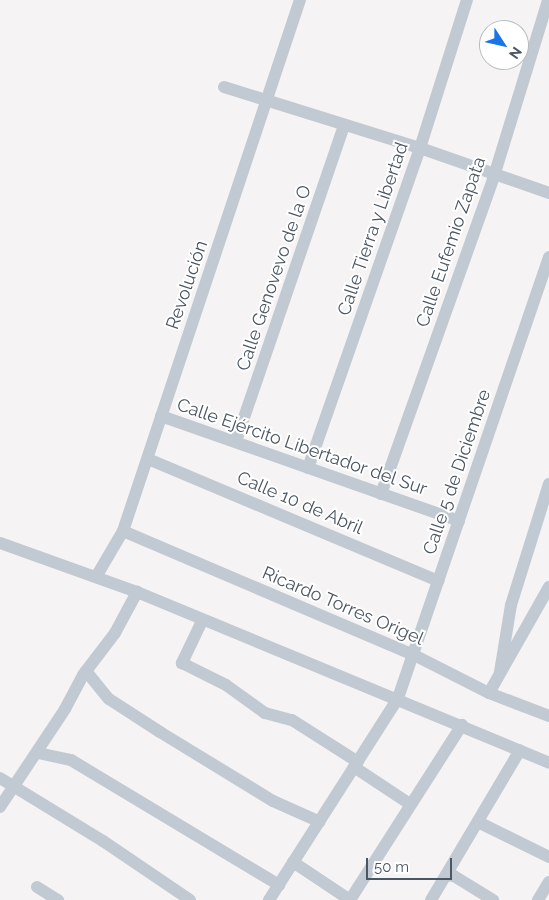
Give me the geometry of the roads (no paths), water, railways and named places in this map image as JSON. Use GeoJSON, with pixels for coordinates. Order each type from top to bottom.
{"type":"FeatureCollection","features":[{"type":"Feature","properties":{"kind":"street","name":"Revolución"},"geometry":{"type":"LineString","coordinates":[[96,577],[123,531],[269,100],[300,0]]}},
{"type":"Feature","properties":{"kind":"street","name":"Calle Tierra y Libertad"},"geometry":{"type":"LineString","coordinates":[[308,468],[420,148],[467,0]]}},
{"type":"Feature","properties":{"kind":"street","name":"Calle Eufemio Zapata"},"geometry":{"type":"LineString","coordinates":[[381,494],[494,176],[548,0]]}},
{"type":"Feature","properties":{"kind":"street"},"geometry":{"type":"LineString","coordinates":[[224,87],[269,100],[344,126],[420,148],[494,176],[549,193]]}},
{"type":"Feature","properties":{"kind":"street","name":"Calle Genovevo de la O"},"geometry":{"type":"LineString","coordinates":[[236,441],[344,126]]}},
{"type":"Feature","properties":{"kind":"street","name":"Calle 5 de Diciembre"},"geometry":{"type":"LineString","coordinates":[[269,900],[398,698],[458,521],[545,277],[549,257]]}},
{"type":"Feature","properties":{"kind":"street","name":"Calle Ejército Libertador del Sur"},"geometry":{"type":"LineString","coordinates":[[161,416],[458,521]]}},
{"type":"Feature","properties":{"kind":"street","name":"Calle 10 de Abril"},"geometry":{"type":"LineString","coordinates":[[148,459],[438,580]]}},
{"type":"Feature","properties":{"kind":"street"},"geometry":{"type":"LineString","coordinates":[[500,672],[510,605],[549,484]]}},
{"type":"Feature","properties":{"kind":"street","name":"Ricardo Torres Origel"},"geometry":{"type":"LineString","coordinates":[[123,531],[414,655],[489,693],[549,716]]}},
{"type":"Feature","properties":{"kind":"street"},"geometry":{"type":"LineString","coordinates":[[0,543],[137,592],[202,621],[398,698],[549,763]]}},
{"type":"Feature","properties":{"kind":"street"},"geometry":{"type":"LineString","coordinates":[[489,693],[549,587]]}},
{"type":"Feature","properties":{"kind":"street"},"geometry":{"type":"LineString","coordinates":[[0,807],[38,753],[86,671],[115,633],[137,592]]}},
{"type":"Feature","properties":{"kind":"street"},"geometry":{"type":"LineString","coordinates":[[202,621],[182,663],[226,685],[265,713],[292,720],[410,804]]}},
{"type":"Feature","properties":{"kind":"street"},"geometry":{"type":"LineString","coordinates":[[86,671],[116,703],[273,801],[320,822]]}},
{"type":"Feature","properties":{"kind":"street"},"geometry":{"type":"LineString","coordinates":[[293,862],[350,900],[462,725]]}},
{"type":"Feature","properties":{"kind":"street"},"geometry":{"type":"LineString","coordinates":[[431,900],[520,750]]}},
{"type":"Feature","properties":{"kind":"street"},"geometry":{"type":"LineString","coordinates":[[38,753],[71,760],[279,885]]}},
{"type":"Feature","properties":{"kind":"street"},"geometry":{"type":"LineString","coordinates":[[0,778],[190,900]]}},
{"type":"Feature","properties":{"kind":"street"},"geometry":{"type":"LineString","coordinates":[[478,822],[549,857]]}},
{"type":"Feature","properties":{"kind":"street"},"geometry":{"type":"LineString","coordinates":[[446,875],[454,876],[493,900]]}},
{"type":"Feature","properties":{"kind":"street"},"geometry":{"type":"LineString","coordinates":[[538,900],[549,882]]}},
{"type":"Feature","properties":{"kind":"street"},"geometry":{"type":"LineString","coordinates":[[37,888],[58,900]]}}]}
